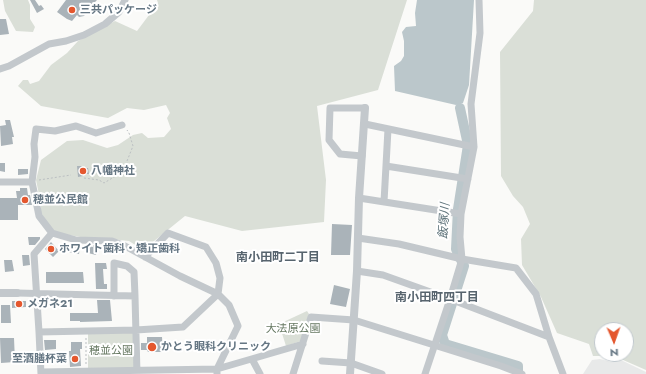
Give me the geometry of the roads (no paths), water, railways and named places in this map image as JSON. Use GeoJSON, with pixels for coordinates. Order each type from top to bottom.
{"type":"FeatureCollection","features":[{"type":"Feature","properties":{"kind":"street"},"geometry":{"type":"LineString","coordinates":[[0,69],[10,66],[49,44],[66,41],[84,35],[105,24],[119,12],[125,0]]}},
{"type":"Feature","properties":{"kind":"street"},"geometry":{"type":"LineString","coordinates":[[425,374],[462,258],[460,237],[461,214],[474,147],[471,104],[480,33],[479,0]]}},
{"type":"Feature","properties":{"kind":"street"},"geometry":{"type":"LineString","coordinates":[[350,374],[365,108],[330,108],[329,140],[340,154],[362,156]]}},
{"type":"Feature","properties":{"kind":"street"},"geometry":{"type":"LineString","coordinates":[[365,124],[474,147]]}},
{"type":"Feature","properties":{"kind":"street"},"geometry":{"type":"LineString","coordinates":[[122,125],[96,134],[76,126],[56,130],[36,129],[32,182],[39,216],[52,233],[76,240],[112,241],[125,246],[180,276],[218,294],[228,305],[238,326],[217,372]]}},
{"type":"Feature","properties":{"kind":"street"},"geometry":{"type":"LineString","coordinates":[[384,202],[388,129]]}},
{"type":"Feature","properties":{"kind":"street"},"geometry":{"type":"LineString","coordinates":[[386,166],[468,179]]}},
{"type":"Feature","properties":{"kind":"street"},"geometry":{"type":"LineString","coordinates":[[0,182],[32,182]]}},
{"type":"Feature","properties":{"kind":"street"},"geometry":{"type":"LineString","coordinates":[[359,198],[461,214]]}},
{"type":"Feature","properties":{"kind":"street"},"geometry":{"type":"LineString","coordinates":[[52,233],[34,254],[40,332],[41,373],[217,372],[252,359],[303,344]]}},
{"type":"Feature","properties":{"kind":"street"},"geometry":{"type":"LineString","coordinates":[[40,332],[136,330],[183,327],[218,294],[220,278],[216,263],[206,247],[168,233],[145,257]]}},
{"type":"Feature","properties":{"kind":"street"},"geometry":{"type":"LineString","coordinates":[[358,238],[399,244],[516,268],[536,294],[549,337],[563,374]]}},
{"type":"Feature","properties":{"kind":"street"},"geometry":{"type":"LineString","coordinates":[[114,296],[114,263],[127,266],[134,272],[137,372]]}},
{"type":"Feature","properties":{"kind":"street"},"geometry":{"type":"LineString","coordinates":[[357,271],[383,275],[549,337]]}},
{"type":"Feature","properties":{"kind":"street"},"geometry":{"type":"LineString","coordinates":[[0,293],[134,296]]}},
{"type":"Feature","properties":{"kind":"street"},"geometry":{"type":"LineString","coordinates":[[292,374],[311,317],[354,320],[522,374]]}},
{"type":"Feature","properties":{"kind":"street"},"geometry":{"type":"LineString","coordinates":[[252,359],[260,374]]}},
{"type":"Feature","properties":{"kind":"street"},"geometry":{"type":"LineString","coordinates":[[322,361],[351,363],[382,374]]}},
{"type":"Feature","properties":{"kind":"waterway","name":"飯塚川"},"geometry":{"type":"LineString","coordinates":[[460,108],[468,145],[458,209],[456,249],[464,266],[442,335],[445,344],[518,366],[518,374]]}},
{"type":"Feature","properties":{"kind":"place","name":"三共パッケージ"},"geometry":{"type":"Point","coordinates":[72,10]}},
{"type":"Feature","properties":{"kind":"place","name":"八幡神社"},"geometry":{"type":"Point","coordinates":[83,171]}},
{"type":"Feature","properties":{"kind":"place","name":"穂並公民館"},"geometry":{"type":"Point","coordinates":[25,200]}},
{"type":"Feature","properties":{"kind":"place","name":"ホワイト歯科・矯正歯科"},"geometry":{"type":"Point","coordinates":[51,249]}},
{"type":"Feature","properties":{"kind":"place","name":"メガネ21"},"geometry":{"type":"Point","coordinates":[19,304]}},
{"type":"Feature","properties":{"kind":"place","name":"かとう眼科クリニック"},"geometry":{"type":"Point","coordinates":[152,347]}},
{"type":"Feature","properties":{"kind":"place","name":"至酒膳杯菜"},"geometry":{"type":"Point","coordinates":[75,359]}},
{"type":"Feature","properties":{"kind":"district","name":"南小田町二丁目"},"geometry":{"type":"Point","coordinates":[278,258]}},
{"type":"Feature","properties":{"kind":"district","name":"南小田町四丁目"},"geometry":{"type":"Point","coordinates":[437,298]}},
{"type":"Feature","properties":{"kind":"park label","name":"大法原公園"},"geometry":{"type":"Point","coordinates":[293,329]}},
{"type":"Feature","properties":{"kind":"park label","name":"穂並公園"},"geometry":{"type":"Point","coordinates":[111,351]}}]}
